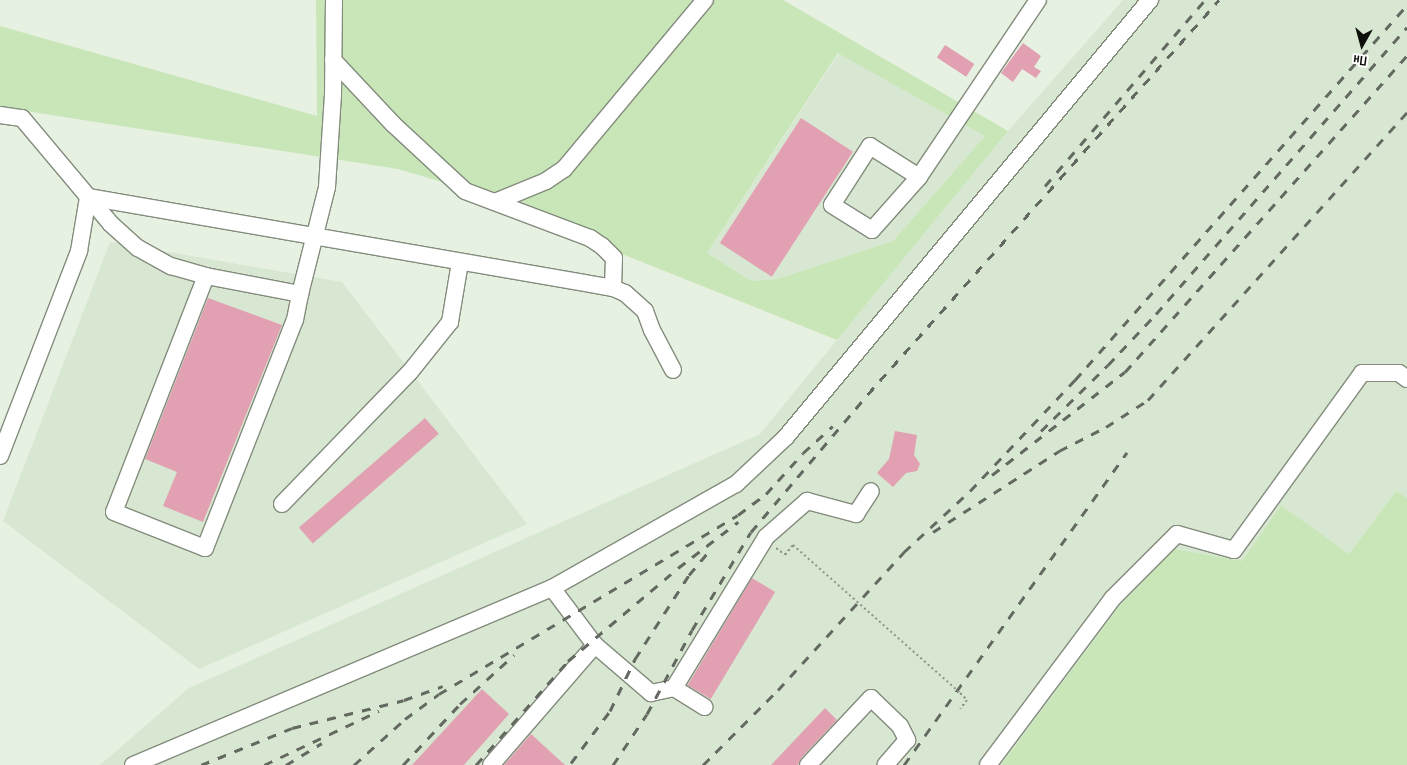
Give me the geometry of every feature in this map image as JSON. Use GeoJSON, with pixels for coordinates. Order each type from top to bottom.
{"type":"FeatureCollection","features":[{"type":"Feature","properties":{"kind":"street"},"geometry":{"type":"LineString","coordinates":[[206,276],[114,512],[205,548],[295,320],[327,188],[334,0]]}},
{"type":"Feature","properties":{"kind":"street"},"geometry":{"type":"LineString","coordinates":[[495,202],[546,181],[564,169],[705,0]]}},
{"type":"Feature","properties":{"kind":"street"},"geometry":{"type":"LineString","coordinates":[[919,177],[870,146],[832,205],[872,230],[919,177],[1038,0]]}},
{"type":"Feature","properties":{"kind":"street"},"geometry":{"type":"LineString","coordinates":[[133,765],[159,759],[552,588],[736,484],[786,437],[1150,0]]}},
{"type":"Feature","properties":{"kind":"street"},"geometry":{"type":"LineString","coordinates":[[333,60],[393,124],[465,191],[590,238],[602,246],[614,258],[613,288]]}},
{"type":"Feature","properties":{"kind":"street"},"geometry":{"type":"LineString","coordinates":[[0,115],[22,118],[110,224],[138,248],[171,266],[206,276],[300,294]]}},
{"type":"Feature","properties":{"kind":"street"},"geometry":{"type":"LineString","coordinates":[[88,197],[613,288],[624,293],[645,311],[652,330],[673,370]]}},
{"type":"Feature","properties":{"kind":"street"},"geometry":{"type":"LineString","coordinates":[[0,456],[79,251],[88,197]]}},
{"type":"Feature","properties":{"kind":"street"},"geometry":{"type":"LineString","coordinates":[[282,504],[410,372],[450,322],[460,262]]}},
{"type":"Feature","properties":{"kind":"street"},"geometry":{"type":"LineString","coordinates":[[988,765],[1112,599],[1177,534],[1234,550],[1362,373],[1404,372]]}},
{"type":"Feature","properties":{"kind":"street"},"geometry":{"type":"LineString","coordinates":[[674,688],[766,537],[807,501],[856,514],[870,491]]}},
{"type":"Feature","properties":{"kind":"street"},"geometry":{"type":"LineString","coordinates":[[552,588],[595,645],[651,693],[674,688],[705,707]]}},
{"type":"Feature","properties":{"kind":"street"},"geometry":{"type":"LineString","coordinates":[[491,765],[595,645]]}},
{"type":"Feature","properties":{"kind":"street"},"geometry":{"type":"LineString","coordinates":[[808,765],[871,698],[900,726],[907,740],[885,765]]}},
{"type":"Feature","properties":{"kind":"path"},"geometry":{"type":"LineString","coordinates":[[766,537],[785,556],[793,545],[968,700],[960,710]]}},
{"type":"Feature","properties":{"kind":"shaded area"},"geometry":{"type":"Polygon","coordinates":[[[1123,0],[1407,0],[1407,498],[1396,491],[1349,554],[1281,505],[1242,561],[1175,549],[1120,605],[1001,765],[100,765],[189,688],[760,434],[1008,131],[1123,0]]]}},
{"type":"Feature","properties":{"kind":"shaded area"},"geometry":{"type":"Polygon","coordinates":[[[839,53],[985,136],[893,241],[777,279],[751,281],[707,253],[839,53]]]}},
{"type":"Feature","properties":{"kind":"shaded area"},"geometry":{"type":"Polygon","coordinates":[[[110,242],[342,282],[527,524],[199,669],[3,521],[110,242]]]}},
{"type":"Feature","properties":{"kind":"green space"},"geometry":{"type":"Polygon","coordinates":[[[316,0],[783,0],[1008,131],[837,340],[442,182],[398,169],[0,107],[0,26],[317,116],[316,0]],[[838,53],[707,253],[751,281],[777,279],[893,241],[985,136],[838,53]]]}},
{"type":"Feature","properties":{"kind":"green space"},"geometry":{"type":"Polygon","coordinates":[[[1396,491],[1407,498],[1407,765],[1001,765],[1120,605],[1175,549],[1242,561],[1281,505],[1349,554],[1396,491]]]}},
{"type":"Feature","properties":{"kind":"building"},"geometry":{"type":"Polygon","coordinates":[[[1023,43],[1041,56],[1034,67],[1041,71],[1036,78],[1022,69],[1013,82],[1001,73],[1023,43]]]}},
{"type":"Feature","properties":{"kind":"building"},"geometry":{"type":"Polygon","coordinates":[[[945,45],[974,64],[966,77],[937,58],[945,45]]]}},
{"type":"Feature","properties":{"kind":"building"},"geometry":{"type":"Polygon","coordinates":[[[801,118],[853,152],[772,277],[720,243],[801,118]]]}},
{"type":"Feature","properties":{"kind":"building"},"geometry":{"type":"Polygon","coordinates":[[[208,298],[282,325],[203,522],[163,506],[177,472],[145,459],[208,298]]]}},
{"type":"Feature","properties":{"kind":"building"},"geometry":{"type":"Polygon","coordinates":[[[425,418],[439,434],[313,543],[299,528],[425,418]]]}},
{"type":"Feature","properties":{"kind":"building"},"geometry":{"type":"Polygon","coordinates":[[[895,431],[917,435],[914,455],[920,464],[917,471],[906,473],[893,487],[877,473],[889,459],[895,431]]]}},
{"type":"Feature","properties":{"kind":"building"},"geometry":{"type":"Polygon","coordinates":[[[752,578],[775,592],[711,699],[688,685],[752,578]]]}},
{"type":"Feature","properties":{"kind":"building"},"geometry":{"type":"Polygon","coordinates":[[[482,689],[509,714],[464,765],[412,765],[482,689]]]}},
{"type":"Feature","properties":{"kind":"building"},"geometry":{"type":"Polygon","coordinates":[[[825,708],[837,720],[801,758],[798,765],[771,765],[825,708]]]}},
{"type":"Feature","properties":{"kind":"building"},"geometry":{"type":"Polygon","coordinates":[[[531,734],[565,765],[504,765],[531,734]]]}},
{"type":"Feature","properties":{"kind":"railway"},"geometry":{"type":"LineString","coordinates":[[1045,186],[1205,0]]}},
{"type":"Feature","properties":{"kind":"railway"},"geometry":{"type":"LineString","coordinates":[[613,765],[647,714],[692,630],[751,532],[868,394],[1219,0]]}},
{"type":"Feature","properties":{"kind":"railway"},"geometry":{"type":"LineString","coordinates":[[703,765],[778,690],[904,552],[970,491],[1075,380],[1407,5]]}},
{"type":"Feature","properties":{"kind":"railway"},"geometry":{"type":"LineString","coordinates":[[1041,431],[1108,365],[1156,314],[1407,27]]}},
{"type":"Feature","properties":{"kind":"railway"},"geometry":{"type":"LineString","coordinates":[[992,475],[1125,372],[1407,55]]}},
{"type":"Feature","properties":{"kind":"railway"},"geometry":{"type":"LineString","coordinates":[[933,532],[1059,451],[1106,427],[1148,400],[1407,112]]}},
{"type":"Feature","properties":{"kind":"railway"},"geometry":{"type":"LineString","coordinates":[[354,765],[405,719],[439,694],[738,515],[766,494],[803,453],[833,426]]}},
{"type":"Feature","properties":{"kind":"railway"},"geometry":{"type":"LineString","coordinates":[[904,765],[1127,452]]}},
{"type":"Feature","properties":{"kind":"railway"},"geometry":{"type":"LineString","coordinates":[[476,765],[568,661],[678,568],[738,522]]}},
{"type":"Feature","properties":{"kind":"railway"},"geometry":{"type":"LineString","coordinates":[[571,763],[610,711],[635,659],[689,575],[708,552]]}},
{"type":"Feature","properties":{"kind":"railway"},"geometry":{"type":"LineString","coordinates":[[403,765],[460,704],[514,655]]}},
{"type":"Feature","properties":{"kind":"railway"},"geometry":{"type":"LineString","coordinates":[[201,765],[292,728],[404,700],[443,686]]}},
{"type":"Feature","properties":{"kind":"railway"},"geometry":{"type":"LineString","coordinates":[[264,765],[379,711]]}},
{"type":"Feature","properties":{"kind":"railway"},"geometry":{"type":"LineString","coordinates":[[286,765],[322,743]]}}]}
